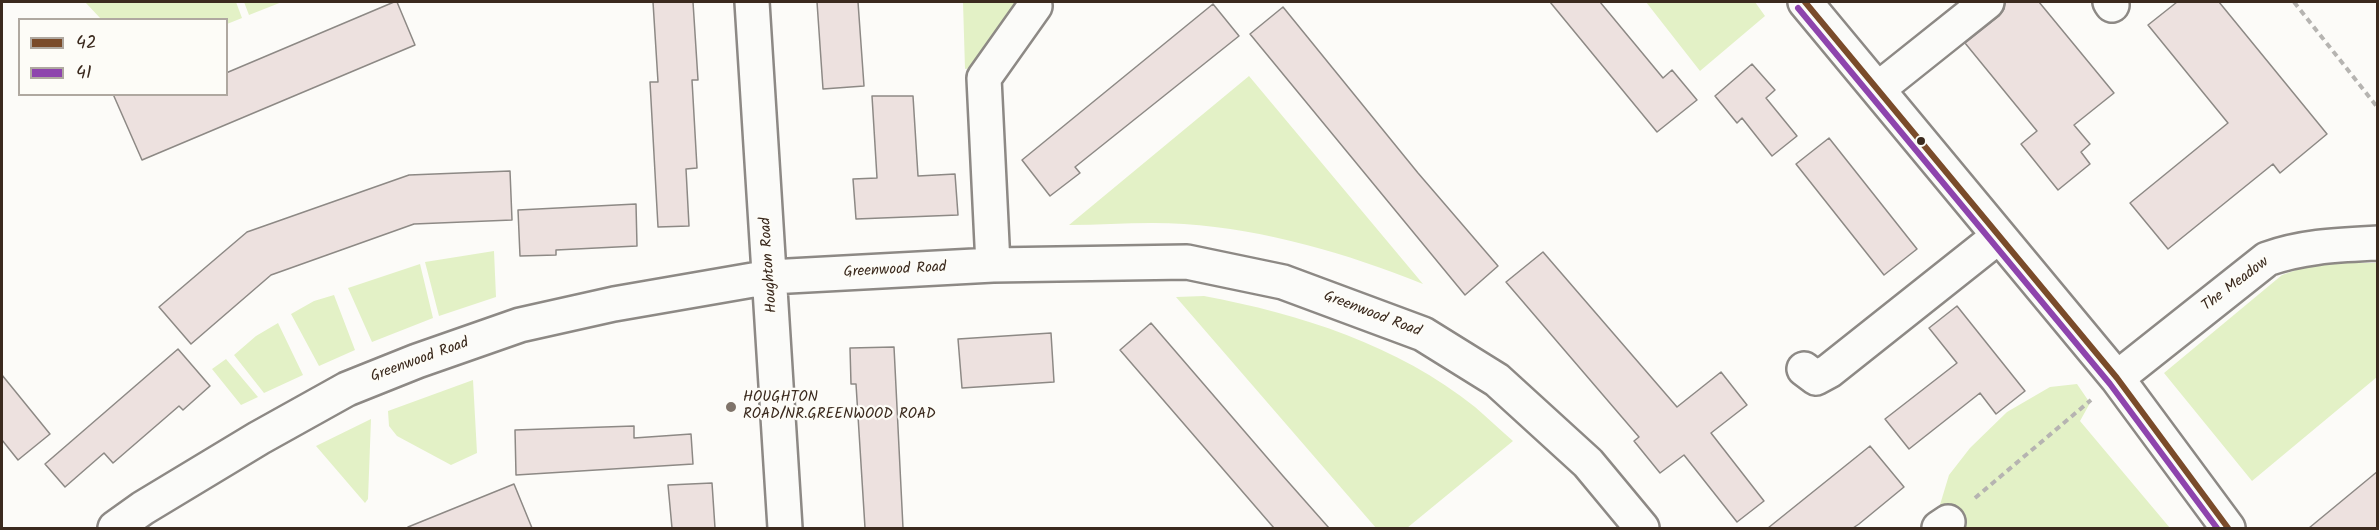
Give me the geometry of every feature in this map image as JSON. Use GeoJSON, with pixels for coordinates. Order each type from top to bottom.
{"type":"FeatureCollection","features":[{"type":"Feature","properties":{"kind":"street","name":"Houghton Road"},"geometry":{"type":"LineString","coordinates":[[752,2],[785,528]]}},
{"type":"Feature","properties":{"kind":"street"},"geometry":{"type":"LineString","coordinates":[[1805,2],[2117,378],[2225,528]]}},
{"type":"Feature","properties":{"kind":"street"},"geometry":{"type":"LineString","coordinates":[[1878,89],[1987,2]]}},
{"type":"Feature","properties":{"kind":"street"},"geometry":{"type":"LineString","coordinates":[[993,265],[984,78],[1035,6]]}},
{"type":"Feature","properties":{"kind":"street"},"geometry":{"type":"LineString","coordinates":[[1804,369],[1816,378],[1829,371],[1999,236]]}},
{"type":"Feature","properties":{"kind":"street","name":"The Meadow"},"geometry":{"type":"LineString","coordinates":[[2117,378],[2267,260],[2291,250],[2378,243]]}},
{"type":"Feature","properties":{"kind":"street","name":"Greenwood Road"},"geometry":{"type":"LineString","coordinates":[[115,528],[143,508],[259,438],[337,395],[417,361],[520,325],[614,304],[770,277],[993,265],[1187,262],[1283,282],[1424,334],[1497,380],[1588,463],[1642,528]]}},
{"type":"Feature","properties":{"kind":"path"},"geometry":{"type":"LineString","coordinates":[[2294,2],[2378,108]]}},
{"type":"Feature","properties":{"kind":"path"},"geometry":{"type":"LineString","coordinates":[[1944,525],[2117,378]]}},
{"type":"Feature","properties":{"kind":"green space"},"geometry":{"type":"Polygon","coordinates":[[[85,2],[236,2],[242,18],[228,24],[228,18],[100,18],[85,2]]]}},
{"type":"Feature","properties":{"kind":"green space"},"geometry":{"type":"Polygon","coordinates":[[[244,2],[282,2],[249,15],[244,2]]]}},
{"type":"Feature","properties":{"kind":"green space"},"geometry":{"type":"Polygon","coordinates":[[[963,2],[1024,2],[978,67],[965,69],[963,2]]]}},
{"type":"Feature","properties":{"kind":"green space"},"geometry":{"type":"Polygon","coordinates":[[[1646,2],[1755,2],[1765,16],[1700,71],[1646,2]]]}},
{"type":"Feature","properties":{"kind":"green space"},"geometry":{"type":"Polygon","coordinates":[[[1249,76],[1423,284],[1335,253],[1276,237],[1246,232],[1170,223],[1069,225],[1249,76]]]}},
{"type":"Feature","properties":{"kind":"green space"},"geometry":{"type":"Polygon","coordinates":[[[494,251],[496,297],[439,316],[425,262],[494,251]]]}},
{"type":"Feature","properties":{"kind":"green space"},"geometry":{"type":"Polygon","coordinates":[[[2337,263],[2377,263],[2377,377],[2252,481],[2164,373],[2282,275],[2305,267],[2337,263]]]}},
{"type":"Feature","properties":{"kind":"green space"},"geometry":{"type":"Polygon","coordinates":[[[420,264],[433,318],[372,342],[348,288],[420,264]]]}},
{"type":"Feature","properties":{"kind":"green space"},"geometry":{"type":"Polygon","coordinates":[[[334,295],[355,350],[319,366],[291,314],[314,301],[334,295]]]}},
{"type":"Feature","properties":{"kind":"green space"},"geometry":{"type":"Polygon","coordinates":[[[1204,296],[1276,312],[1347,335],[1381,349],[1445,385],[1475,407],[1513,441],[1407,528],[1376,528],[1176,297],[1204,296]]]}},
{"type":"Feature","properties":{"kind":"green space"},"geometry":{"type":"Polygon","coordinates":[[[278,323],[303,375],[264,393],[234,355],[256,336],[278,323]]]}},
{"type":"Feature","properties":{"kind":"green space"},"geometry":{"type":"Polygon","coordinates":[[[226,359],[258,397],[241,405],[212,369],[226,359]]]}},
{"type":"Feature","properties":{"kind":"green space"},"geometry":{"type":"Polygon","coordinates":[[[473,380],[477,453],[451,465],[397,436],[389,426],[388,411],[473,380]]]}},
{"type":"Feature","properties":{"kind":"green space"},"geometry":{"type":"Polygon","coordinates":[[[2077,384],[2090,403],[2080,421],[2170,528],[1933,528],[1949,475],[1970,448],[2007,412],[2050,387],[2077,384]]]}},
{"type":"Feature","properties":{"kind":"green space"},"geometry":{"type":"Polygon","coordinates":[[[371,419],[368,499],[365,503],[316,446],[371,419]]]}},
{"type":"Feature","properties":{"kind":"building"},"geometry":{"type":"Polygon","coordinates":[[[394,2],[397,2],[415,45],[142,160],[114,96],[228,96],[228,72],[394,2]]]}},
{"type":"Feature","properties":{"kind":"building"},"geometry":{"type":"Polygon","coordinates":[[[653,2],[693,2],[698,80],[692,80],[697,168],[686,169],[689,226],[658,227],[650,82],[658,82],[653,2]]]}},
{"type":"Feature","properties":{"kind":"building"},"geometry":{"type":"Polygon","coordinates":[[[817,2],[858,2],[864,86],[823,89],[817,2]]]}},
{"type":"Feature","properties":{"kind":"building"},"geometry":{"type":"Polygon","coordinates":[[[1550,2],[1600,2],[1663,78],[1672,70],[1697,100],[1657,132],[1550,2]]]}},
{"type":"Feature","properties":{"kind":"building"},"geometry":{"type":"Polygon","coordinates":[[[2005,2],[2039,2],[2114,93],[2074,125],[2090,144],[2081,152],[2090,164],[2058,190],[2021,144],[2037,131],[1965,43],[1999,16],[2004,9],[2005,2]]]}},
{"type":"Feature","properties":{"kind":"building"},"geometry":{"type":"Polygon","coordinates":[[[2177,2],[2219,2],[2327,134],[2280,173],[2273,164],[2168,249],[2130,203],[2228,123],[2148,25],[2177,2]]]}},
{"type":"Feature","properties":{"kind":"building"},"geometry":{"type":"Polygon","coordinates":[[[1213,4],[1239,36],[1075,167],[1080,173],[1050,196],[1022,160],[1213,4]]]}},
{"type":"Feature","properties":{"kind":"building"},"geometry":{"type":"Polygon","coordinates":[[[1283,7],[1418,173],[1498,266],[1465,295],[1250,34],[1283,7]]]}},
{"type":"Feature","properties":{"kind":"building"},"geometry":{"type":"Polygon","coordinates":[[[1752,64],[1775,90],[1766,98],[1797,136],[1772,156],[1742,118],[1737,123],[1715,96],[1752,64]]]}},
{"type":"Feature","properties":{"kind":"building"},"geometry":{"type":"Polygon","coordinates":[[[872,96],[913,96],[918,176],[955,174],[958,215],[856,219],[853,179],[877,178],[872,96]]]}},
{"type":"Feature","properties":{"kind":"building"},"geometry":{"type":"Polygon","coordinates":[[[1829,138],[1917,249],[1884,275],[1796,164],[1829,138]]]}},
{"type":"Feature","properties":{"kind":"building"},"geometry":{"type":"Polygon","coordinates":[[[510,171],[512,220],[414,224],[271,275],[191,344],[159,307],[247,232],[409,175],[510,171]]]}},
{"type":"Feature","properties":{"kind":"building"},"geometry":{"type":"Polygon","coordinates":[[[636,204],[637,246],[556,250],[556,255],[520,256],[518,210],[636,204]]]}},
{"type":"Feature","properties":{"kind":"building"},"geometry":{"type":"Polygon","coordinates":[[[1543,252],[1677,407],[1721,372],[1747,405],[1711,433],[1764,501],[1737,522],[1684,455],[1660,473],[1634,441],[1639,437],[1506,282],[1543,252]]]}},
{"type":"Feature","properties":{"kind":"building"},"geometry":{"type":"Polygon","coordinates":[[[1957,306],[2025,391],[1996,414],[1980,393],[1909,449],[1885,419],[1957,363],[1929,328],[1957,306]]]}},
{"type":"Feature","properties":{"kind":"building"},"geometry":{"type":"Polygon","coordinates":[[[1151,323],[1329,528],[1274,528],[1120,350],[1151,323]]]}},
{"type":"Feature","properties":{"kind":"building"},"geometry":{"type":"Polygon","coordinates":[[[1051,333],[1054,382],[962,388],[958,339],[1051,333]]]}},
{"type":"Feature","properties":{"kind":"building"},"geometry":{"type":"Polygon","coordinates":[[[894,347],[903,528],[865,528],[856,384],[851,384],[850,348],[894,347]]]}},
{"type":"Feature","properties":{"kind":"building"},"geometry":{"type":"Polygon","coordinates":[[[178,349],[210,386],[183,410],[179,406],[113,463],[104,453],[65,487],[45,464],[178,349]]]}},
{"type":"Feature","properties":{"kind":"building"},"geometry":{"type":"Polygon","coordinates":[[[2,375],[50,434],[18,460],[2,440],[2,375]]]}},
{"type":"Feature","properties":{"kind":"building"},"geometry":{"type":"Polygon","coordinates":[[[634,426],[634,438],[691,434],[693,464],[516,475],[515,430],[634,426]]]}},
{"type":"Feature","properties":{"kind":"building"},"geometry":{"type":"Polygon","coordinates":[[[1870,446],[1904,487],[1859,524],[1853,528],[1768,528],[1870,446]]]}},
{"type":"Feature","properties":{"kind":"building"},"geometry":{"type":"Polygon","coordinates":[[[2378,471],[2378,528],[2309,528],[2378,471]]]}},
{"type":"Feature","properties":{"kind":"building"},"geometry":{"type":"Polygon","coordinates":[[[712,483],[715,528],[672,528],[668,485],[712,483]]]}},
{"type":"Feature","properties":{"kind":"building"},"geometry":{"type":"Polygon","coordinates":[[[514,484],[532,528],[408,528],[408,527],[514,484]]]}},
{"type":"Feature","properties":{"kind":"transit line","name":"42"},"geometry":{"type":"LineString","coordinates":[[1805,2],[2117,378],[2228,528]]}},
{"type":"Feature","properties":{"kind":"transit line","name":"41"},"geometry":{"type":"LineString","coordinates":[[1798,8],[2110,384],[2217,528]]}},
{"type":"Feature","properties":{"kind":"place","name":"HOUGHTON ROAD/NR.GREENWOOD ROAD"},"geometry":{"type":"Point","coordinates":[731,407]}}]}
